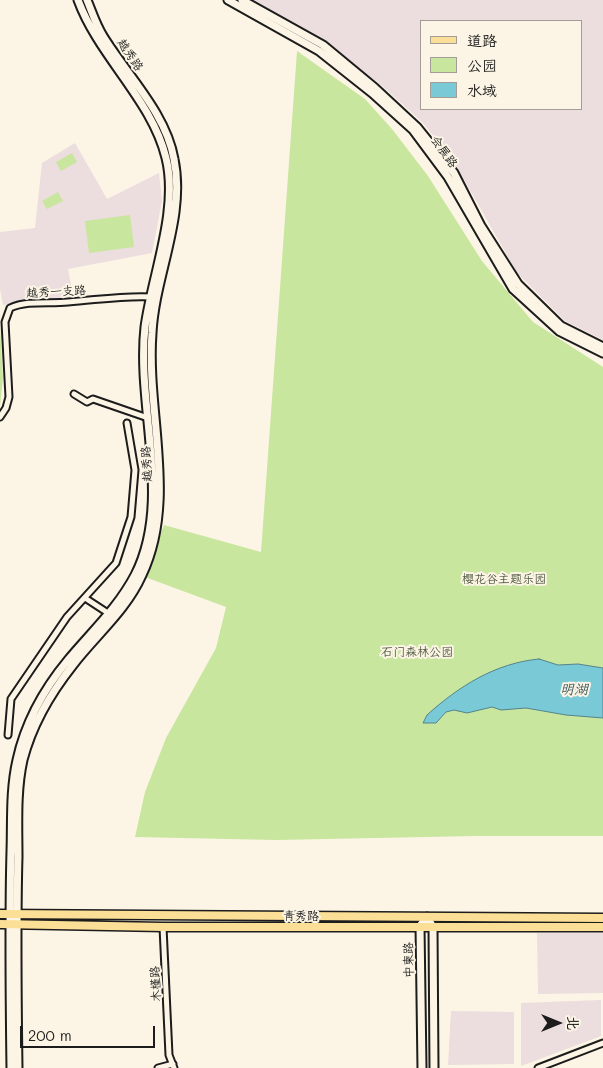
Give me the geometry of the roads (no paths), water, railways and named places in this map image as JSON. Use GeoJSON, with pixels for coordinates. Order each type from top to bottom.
{"type":"FeatureCollection","features":[{"type":"Feature","properties":{"kind":"main road","name":"越秀路"},"geometry":{"type":"LineString","coordinates":[[78,0],[95,39],[159,136],[167,161],[169,198],[144,361],[152,490],[150,526],[136,573],[113,617]]}},
{"type":"Feature","properties":{"kind":"main road","name":"越秀路"},"geometry":{"type":"LineString","coordinates":[[8,924],[13,914],[22,763],[32,730],[48,699],[73,664],[113,617],[142,576],[157,528],[160,494],[151,362],[153,297],[172,228],[177,194],[174,158],[166,134],[150,104],[101,34],[87,0]]}},
{"type":"Feature","properties":{"kind":"main road","name":"会展路"},"geometry":{"type":"LineString","coordinates":[[228,0],[319,51],[372,93],[413,130],[448,177],[512,288],[559,331],[603,353]]}},
{"type":"Feature","properties":{"kind":"main road","name":"会展路"},"geometry":{"type":"LineString","coordinates":[[242,0],[323,46],[376,88],[417,127],[454,173],[481,226],[518,284],[561,326],[603,347]]}},
{"type":"Feature","properties":{"kind":"main road","name":"青秀路"},"geometry":{"type":"LineString","coordinates":[[0,914],[603,918]]}},
{"type":"Feature","properties":{"kind":"main road","name":"中柬路"},"geometry":{"type":"LineString","coordinates":[[422,1068],[420,926],[427,917]]}},
{"type":"Feature","properties":{"kind":"main road"},"geometry":{"type":"LineString","coordinates":[[427,917],[433,927]]}},
{"type":"Feature","properties":{"kind":"main road","name":"青秀路"},"geometry":{"type":"LineString","coordinates":[[8,924],[163,927],[603,927]]}},
{"type":"Feature","properties":{"kind":"main road"},"geometry":{"type":"LineString","coordinates":[[8,924],[11,1068]]}},
{"type":"Feature","properties":{"kind":"main road"},"geometry":{"type":"LineString","coordinates":[[8,924],[18,1068]]}},
{"type":"Feature","properties":{"kind":"main road","name":"中柬路"},"geometry":{"type":"LineString","coordinates":[[433,927],[434,1068]]}},
{"type":"Feature","properties":{"kind":"street","name":"越秀一支路"},"geometry":{"type":"LineString","coordinates":[[0,417],[6,408],[9,397],[5,322],[10,308],[29,304],[75,302],[131,295],[153,297]]}},
{"type":"Feature","properties":{"kind":"street"},"geometry":{"type":"LineString","coordinates":[[74,394],[87,402],[93,399],[148,418]]}},
{"type":"Feature","properties":{"kind":"street"},"geometry":{"type":"LineString","coordinates":[[8,735],[11,699],[67,617],[116,562],[131,517],[135,470],[127,423]]}},
{"type":"Feature","properties":{"kind":"street"},"geometry":{"type":"LineString","coordinates":[[85,598],[113,617]]}},
{"type":"Feature","properties":{"kind":"street","name":"木槿路"},"geometry":{"type":"LineString","coordinates":[[163,927],[169,1055],[173,1066]]}},
{"type":"Feature","properties":{"kind":"street"},"geometry":{"type":"LineString","coordinates":[[538,1068],[603,1044]]}},
{"type":"Feature","properties":{"kind":"street"},"geometry":{"type":"LineString","coordinates":[[158,1068],[173,1066]]}},
{"type":"Feature","properties":{"kind":"water","name":"明湖"},"geometry":{"type":"Polygon","coordinates":[[[539,659],[558,665],[578,664],[603,668],[603,718],[566,715],[526,708],[501,710],[492,707],[467,713],[454,710],[446,712],[436,723],[423,723],[427,715],[451,695],[478,678],[492,671],[523,661],[539,659]]]}},
{"type":"Feature","properties":{"kind":"park label","name":"樱花谷主题乐园"},"geometry":{"type":"Point","coordinates":[504,579]}},
{"type":"Feature","properties":{"kind":"park label","name":"石门森林公园"},"geometry":{"type":"Point","coordinates":[417,652]}}]}
